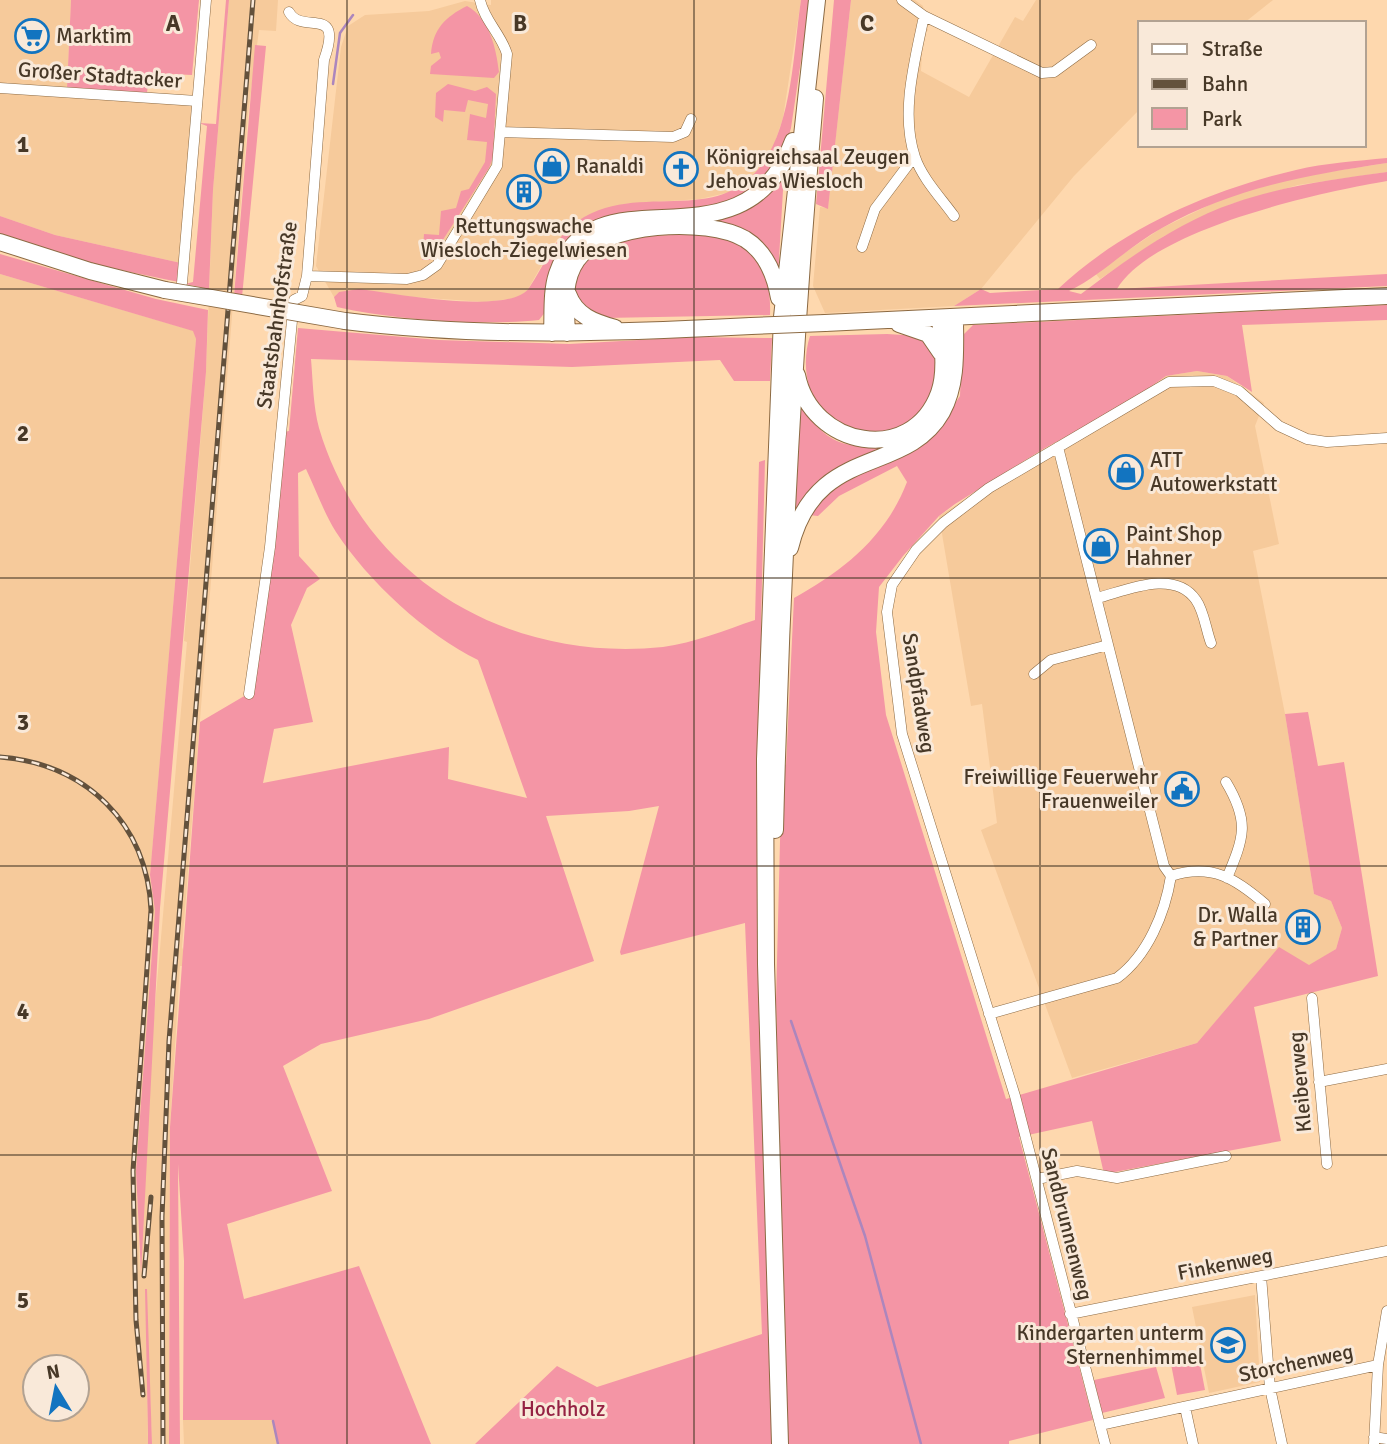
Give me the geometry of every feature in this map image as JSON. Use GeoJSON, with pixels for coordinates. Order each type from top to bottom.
{"type":"FeatureCollection","features":[{"type":"Feature","properties":{"kind":"main road"},"geometry":{"type":"LineString","coordinates":[[780,1444],[764,863],[765,759],[782,317],[817,0]]}},
{"type":"Feature","properties":{"kind":"main road"},"geometry":{"type":"LineString","coordinates":[[772,1161],[774,881],[782,581],[793,356],[823,0]]}},
{"type":"Feature","properties":{"kind":"main road"},"geometry":{"type":"LineString","coordinates":[[559,333],[558,272],[566,257],[585,236],[622,220],[728,212],[752,200],[778,174],[801,130]]}},
{"type":"Feature","properties":{"kind":"main road"},"geometry":{"type":"LineString","coordinates":[[559,333],[571,270],[578,258],[597,242],[610,236],[684,227],[711,228],[747,240],[761,253],[771,268],[782,317]]}},
{"type":"Feature","properties":{"kind":"main road"},"geometry":{"type":"LineString","coordinates":[[0,242],[90,271],[165,290],[345,321],[440,329],[559,333],[627,331],[890,321],[1387,296]]}},
{"type":"Feature","properties":{"kind":"main road"},"geometry":{"type":"LineString","coordinates":[[566,291],[577,311],[588,319],[627,331]]}},
{"type":"Feature","properties":{"kind":"main road"},"geometry":{"type":"LineString","coordinates":[[793,356],[800,389],[808,408],[821,421],[836,431],[858,439],[880,439],[908,430],[926,415],[939,393],[947,318]]}},
{"type":"Feature","properties":{"kind":"main road"},"geometry":{"type":"LineString","coordinates":[[782,581],[794,531],[814,496],[841,474],[910,443],[926,432],[942,412],[953,379],[947,318]]}},
{"type":"Feature","properties":{"kind":"main road"},"geometry":{"type":"LineString","coordinates":[[890,321],[928,334],[943,357]]}},
{"type":"Feature","properties":{"kind":"street","name":"Großer Stadtacker"},"geometry":{"type":"LineString","coordinates":[[183,283],[206,0]]}},
{"type":"Feature","properties":{"kind":"street"},"geometry":{"type":"LineString","coordinates":[[307,276],[407,279],[430,272],[495,172],[507,54],[480,0]]}},
{"type":"Feature","properties":{"kind":"street"},"geometry":{"type":"LineString","coordinates":[[902,0],[924,16],[1042,73],[1054,72],[1091,44]]}},
{"type":"Feature","properties":{"kind":"street","name":"Staatsbahnhofstraße"},"geometry":{"type":"LineString","coordinates":[[249,694],[270,547],[294,300],[302,296],[307,276],[324,60],[330,36],[328,28],[321,22],[297,20],[289,12]]}},
{"type":"Feature","properties":{"kind":"street"},"geometry":{"type":"LineString","coordinates":[[924,16],[909,105],[915,157],[954,216]]}},
{"type":"Feature","properties":{"kind":"street","name":"Großer Stadtacker"},"geometry":{"type":"LineString","coordinates":[[0,88],[197,101]]}},
{"type":"Feature","properties":{"kind":"street"},"geometry":{"type":"LineString","coordinates":[[501,132],[673,137],[685,132],[691,119]]}},
{"type":"Feature","properties":{"kind":"street"},"geometry":{"type":"LineString","coordinates":[[862,247],[875,209],[915,157]]}},
{"type":"Feature","properties":{"kind":"street","name":"Sandpfadweg"},"geometry":{"type":"LineString","coordinates":[[989,1014],[902,734],[887,612],[892,585],[916,550],[943,523],[989,488],[1170,383],[1186,380],[1214,381],[1239,391],[1279,426],[1307,439],[1327,442],[1387,438]]}},
{"type":"Feature","properties":{"kind":"street"},"geometry":{"type":"LineString","coordinates":[[989,1014],[1117,978],[1133,967],[1167,906],[1171,876],[1164,866],[1058,447]]}},
{"type":"Feature","properties":{"kind":"street"},"geometry":{"type":"LineString","coordinates":[[1097,598],[1157,583],[1181,587],[1196,600],[1211,643]]}},
{"type":"Feature","properties":{"kind":"street"},"geometry":{"type":"LineString","coordinates":[[1034,674],[1051,660],[1108,645]]}},
{"type":"Feature","properties":{"kind":"street"},"geometry":{"type":"LineString","coordinates":[[1226,782],[1240,805],[1244,828],[1227,878]]}},
{"type":"Feature","properties":{"kind":"street"},"geometry":{"type":"LineString","coordinates":[[1171,876],[1206,870],[1247,888],[1265,904]]}},
{"type":"Feature","properties":{"kind":"street","name":"Kleiberweg"},"geometry":{"type":"LineString","coordinates":[[1312,998],[1327,1164]]}},
{"type":"Feature","properties":{"kind":"street","name":"Sandbrunnenweg"},"geometry":{"type":"LineString","coordinates":[[989,1014],[1015,1096],[1105,1444]]}},
{"type":"Feature","properties":{"kind":"street"},"geometry":{"type":"LineString","coordinates":[[1319,1082],[1387,1069]]}},
{"type":"Feature","properties":{"kind":"street"},"geometry":{"type":"LineString","coordinates":[[1037,1180],[1077,1171],[1092,1171],[1117,1178],[1226,1156]]}},
{"type":"Feature","properties":{"kind":"street","name":"Finkenweg"},"geometry":{"type":"LineString","coordinates":[[1070,1314],[1387,1251]]}},
{"type":"Feature","properties":{"kind":"street"},"geometry":{"type":"LineString","coordinates":[[1261,1276],[1270,1388],[1282,1444]]}},
{"type":"Feature","properties":{"kind":"street"},"geometry":{"type":"LineString","coordinates":[[1387,1311],[1378,1365],[1374,1440],[1387,1439]]}},
{"type":"Feature","properties":{"kind":"street","name":"Storchenweg"},"geometry":{"type":"LineString","coordinates":[[1100,1425],[1378,1365]]}},
{"type":"Feature","properties":{"kind":"street"},"geometry":{"type":"LineString","coordinates":[[1185,1407],[1193,1444]]}},
{"type":"Feature","properties":{"kind":"shaded area"},"geometry":{"type":"Polygon","coordinates":[[[0,0],[71,0],[67,88],[181,96],[193,109],[181,263],[55,235],[0,216],[0,0]]]}},
{"type":"Feature","properties":{"kind":"shaded area"},"geometry":{"type":"Polygon","coordinates":[[[229,0],[278,0],[276,31],[259,30],[248,114],[182,947],[185,955],[184,966],[180,966],[170,1127],[169,1444],[152,1444],[146,1289],[148,1444],[0,1444],[0,274],[194,331],[196,339],[150,876],[155,911],[136,1171],[140,1274],[152,1040],[187,642],[184,641],[206,372],[213,190],[229,0]]]}},
{"type":"Feature","properties":{"kind":"shaded area"},"geometry":{"type":"Polygon","coordinates":[[[491,0],[801,0],[783,118],[771,154],[747,184],[735,191],[700,199],[624,204],[579,220],[555,242],[527,291],[517,298],[485,302],[339,292],[334,297],[316,266],[341,47],[348,26],[365,15],[429,11],[465,1],[491,5],[491,0]]]}},
{"type":"Feature","properties":{"kind":"shaded area"},"geometry":{"type":"Polygon","coordinates":[[[851,0],[915,0],[923,6],[928,30],[923,35],[921,71],[969,97],[1015,17],[1023,21],[1036,0],[1273,0],[1247,21],[1138,21],[1138,111],[1074,176],[981,289],[954,306],[825,313],[813,286],[820,207],[828,208],[851,0]]]}},
{"type":"Feature","properties":{"kind":"shaded area"},"geometry":{"type":"Polygon","coordinates":[[[1387,163],[1387,172],[1298,185],[1231,204],[1164,236],[1100,279],[1095,273],[1160,229],[1228,196],[1296,177],[1387,163]]]}},
{"type":"Feature","properties":{"kind":"shaded area"},"geometry":{"type":"Polygon","coordinates":[[[1197,371],[1227,376],[1264,403],[1255,426],[1279,544],[1253,551],[1285,714],[1314,894],[1331,901],[1342,928],[1336,949],[1309,966],[1279,948],[1197,1043],[1072,1078],[981,830],[997,823],[982,704],[971,706],[939,516],[1045,448],[1125,405],[1166,376],[1197,371]]]}},
{"type":"Feature","properties":{"kind":"shaded area","name":"Kindergarten unterm Sternenhimmel"},"geometry":{"type":"Polygon","coordinates":[[[1255,1295],[1260,1382],[1209,1393],[1192,1307],[1255,1295]]]}},
{"type":"Feature","properties":{"kind":"shaded area"},"geometry":{"type":"Polygon","coordinates":[[[183,1420],[274,1420],[279,1444],[184,1444],[183,1420]]]}},
{"type":"Feature","properties":{"kind":"green space"},"geometry":{"type":"Polygon","coordinates":[[[71,0],[199,0],[192,75],[149,73],[147,93],[67,88],[71,0]]]}},
{"type":"Feature","properties":{"kind":"green space"},"geometry":{"type":"Polygon","coordinates":[[[226,0],[229,0],[213,190],[209,289],[185,284],[193,282],[207,126],[199,123],[216,124],[226,0]]]}},
{"type":"Feature","properties":{"kind":"green space"},"geometry":{"type":"Polygon","coordinates":[[[801,0],[810,0],[791,128],[782,158],[760,189],[557,262],[544,294],[546,311],[539,320],[438,321],[337,307],[334,297],[339,292],[359,289],[476,302],[499,301],[518,296],[529,288],[548,255],[570,227],[592,213],[619,205],[702,199],[732,190],[755,173],[771,150],[782,122],[794,60],[801,0]]]}},
{"type":"Feature","properties":{"kind":"green space"},"geometry":{"type":"Polygon","coordinates":[[[834,0],[851,0],[828,209],[816,204],[834,0]]]}},
{"type":"Feature","properties":{"kind":"green space"},"geometry":{"type":"Polygon","coordinates":[[[467,6],[481,18],[491,35],[499,72],[494,78],[430,74],[431,66],[441,58],[439,52],[431,54],[437,31],[446,19],[467,6]]]}},
{"type":"Feature","properties":{"kind":"green space"},"geometry":{"type":"Polygon","coordinates":[[[255,45],[266,46],[242,297],[234,296],[255,45]]]}},
{"type":"Feature","properties":{"kind":"green space"},"geometry":{"type":"Polygon","coordinates":[[[448,84],[475,91],[487,87],[496,94],[493,158],[430,260],[422,260],[424,234],[439,235],[441,211],[456,208],[461,191],[469,189],[485,162],[487,142],[467,140],[470,114],[486,118],[488,104],[468,100],[465,112],[444,110],[443,122],[435,117],[436,93],[448,84]]]}},
{"type":"Feature","properties":{"kind":"green space"},"geometry":{"type":"Polygon","coordinates":[[[1387,158],[1387,163],[1271,185],[1189,214],[1150,235],[1093,277],[1069,291],[1081,294],[1173,231],[1234,203],[1329,180],[1387,172],[1387,181],[1282,204],[1200,231],[1165,248],[1136,268],[1117,289],[1387,274],[1387,286],[954,306],[981,289],[990,293],[1058,289],[1083,267],[1139,230],[1200,200],[1232,188],[1307,168],[1387,158]]]}},
{"type":"Feature","properties":{"kind":"green space"},"geometry":{"type":"Polygon","coordinates":[[[784,173],[778,276],[765,253],[746,234],[708,222],[684,221],[711,218],[747,208],[765,195],[784,173]]]}},
{"type":"Feature","properties":{"kind":"green space"},"geometry":{"type":"Polygon","coordinates":[[[0,216],[55,235],[181,263],[179,282],[88,262],[0,234],[0,216]]]}},
{"type":"Feature","properties":{"kind":"green space"},"geometry":{"type":"Polygon","coordinates":[[[655,223],[611,232],[591,241],[578,252],[566,275],[561,318],[558,318],[560,277],[572,250],[592,234],[619,226],[655,223]]]}},
{"type":"Feature","properties":{"kind":"green space"},"geometry":{"type":"Polygon","coordinates":[[[709,234],[742,244],[757,257],[768,285],[770,315],[604,318],[587,309],[576,296],[574,284],[579,266],[591,253],[608,245],[651,236],[709,234]]]}},
{"type":"Feature","properties":{"kind":"green space"},"geometry":{"type":"Polygon","coordinates":[[[0,254],[156,299],[208,310],[206,372],[160,908],[141,1274],[136,1171],[155,911],[150,875],[196,339],[193,331],[0,274],[0,254]]]}},
{"type":"Feature","properties":{"kind":"green space"},"geometry":{"type":"Polygon","coordinates":[[[1387,305],[1387,320],[1242,325],[1252,392],[1227,376],[1197,371],[1166,376],[1125,405],[1045,448],[955,504],[939,516],[879,587],[876,632],[886,715],[1006,1099],[1197,1043],[1279,947],[1309,965],[1336,949],[1342,928],[1331,901],[1314,894],[1285,714],[1308,712],[1318,766],[1344,762],[1378,976],[1254,1007],[1281,1141],[1104,1174],[1092,1121],[1019,1137],[1093,1420],[1009,1441],[1009,1444],[786,1444],[776,1001],[782,762],[786,765],[794,598],[846,564],[875,536],[898,502],[907,482],[897,466],[839,496],[818,516],[808,515],[838,483],[947,415],[960,396],[962,336],[973,325],[1387,305]]]}},
{"type":"Feature","properties":{"kind":"green space","name":"Hochholz"},"geometry":{"type":"Polygon","coordinates":[[[298,328],[439,340],[569,344],[692,337],[772,338],[770,381],[734,381],[720,360],[572,367],[311,359],[319,428],[340,482],[370,529],[407,568],[450,600],[498,625],[551,641],[606,648],[663,647],[698,639],[755,620],[759,462],[765,460],[761,620],[774,1444],[475,1444],[557,1366],[597,1387],[762,1334],[745,923],[621,955],[620,952],[659,806],[629,811],[546,816],[594,961],[429,1019],[321,1044],[283,1066],[332,1191],[227,1224],[244,1299],[359,1266],[431,1444],[279,1444],[273,1420],[183,1420],[184,1261],[178,1164],[180,1444],[169,1444],[170,1127],[200,722],[246,695],[283,432],[289,431],[298,328]],[[306,469],[298,473],[299,556],[320,579],[307,588],[291,625],[313,722],[274,729],[263,783],[449,747],[448,779],[527,798],[478,660],[419,621],[364,569],[336,532],[306,469]]]}},
{"type":"Feature","properties":{"kind":"green space"},"geometry":{"type":"Polygon","coordinates":[[[887,334],[915,337],[934,352],[938,371],[933,391],[920,411],[902,426],[878,433],[852,429],[824,412],[813,396],[806,366],[810,336],[887,334]]]}},
{"type":"Feature","properties":{"kind":"green space"},"geometry":{"type":"Polygon","coordinates":[[[799,398],[811,419],[824,433],[852,445],[886,442],[924,430],[862,458],[794,522],[799,398]]]}},
{"type":"Feature","properties":{"kind":"green space"},"geometry":{"type":"Polygon","coordinates":[[[147,1289],[152,1444],[148,1444],[147,1289]]]}},
{"type":"Feature","properties":{"kind":"green space"},"geometry":{"type":"Polygon","coordinates":[[[1199,1359],[1205,1390],[1177,1395],[1171,1364],[1199,1359]]]}},
{"type":"Feature","properties":{"kind":"green space"},"geometry":{"type":"Polygon","coordinates":[[[1156,1367],[1165,1398],[1102,1413],[1094,1380],[1156,1367]]]}},
{"type":"Feature","properties":{"kind":"waterway"},"geometry":{"type":"LineString","coordinates":[[333,84],[340,33],[353,15]]}},
{"type":"Feature","properties":{"kind":"waterway"},"geometry":{"type":"LineString","coordinates":[[791,1021],[865,1236],[921,1444]]}},
{"type":"Feature","properties":{"kind":"waterway"},"geometry":{"type":"LineString","coordinates":[[273,1421],[278,1444]]}},
{"type":"Feature","properties":{"kind":"railway"},"geometry":{"type":"LineString","coordinates":[[163,1444],[162,1217],[169,1041],[253,0]]}},
{"type":"Feature","properties":{"kind":"railway"},"geometry":{"type":"LineString","coordinates":[[0,757],[31,762],[59,772],[85,786],[106,804],[124,825],[138,850],[147,879],[151,910],[133,1171],[136,1320],[143,1395]]}},
{"type":"Feature","properties":{"kind":"railway"},"geometry":{"type":"LineString","coordinates":[[144,1276],[151,1197]]}},
{"type":"Feature","properties":{"kind":"place","name":"Marktim"},"geometry":{"type":"Point","coordinates":[32,36]}},
{"type":"Feature","properties":{"kind":"place","name":"Ranaldi"},"geometry":{"type":"Point","coordinates":[552,166]}},
{"type":"Feature","properties":{"kind":"place","name":"Königreichsaal Zeugen Jehovas Wiesloch"},"geometry":{"type":"Point","coordinates":[681,169]}},
{"type":"Feature","properties":{"kind":"place","name":"Rettungswache Wiesloch-Ziegelwiesen"},"geometry":{"type":"Point","coordinates":[524,192]}},
{"type":"Feature","properties":{"kind":"place","name":"ATT Autowerkstatt"},"geometry":{"type":"Point","coordinates":[1126,472]}},
{"type":"Feature","properties":{"kind":"place","name":"Paint Shop Hahner"},"geometry":{"type":"Point","coordinates":[1101,546]}},
{"type":"Feature","properties":{"kind":"place","name":"Freiwillige Feuerwehr Frauenweiler"},"geometry":{"type":"Point","coordinates":[1182,789]}},
{"type":"Feature","properties":{"kind":"place","name":"Dr. Walla & Partner"},"geometry":{"type":"Point","coordinates":[1303,927]}},
{"type":"Feature","properties":{"kind":"place","name":"Kindergarten unterm Sternenhimmel"},"geometry":{"type":"Point","coordinates":[1228,1345]}}]}
